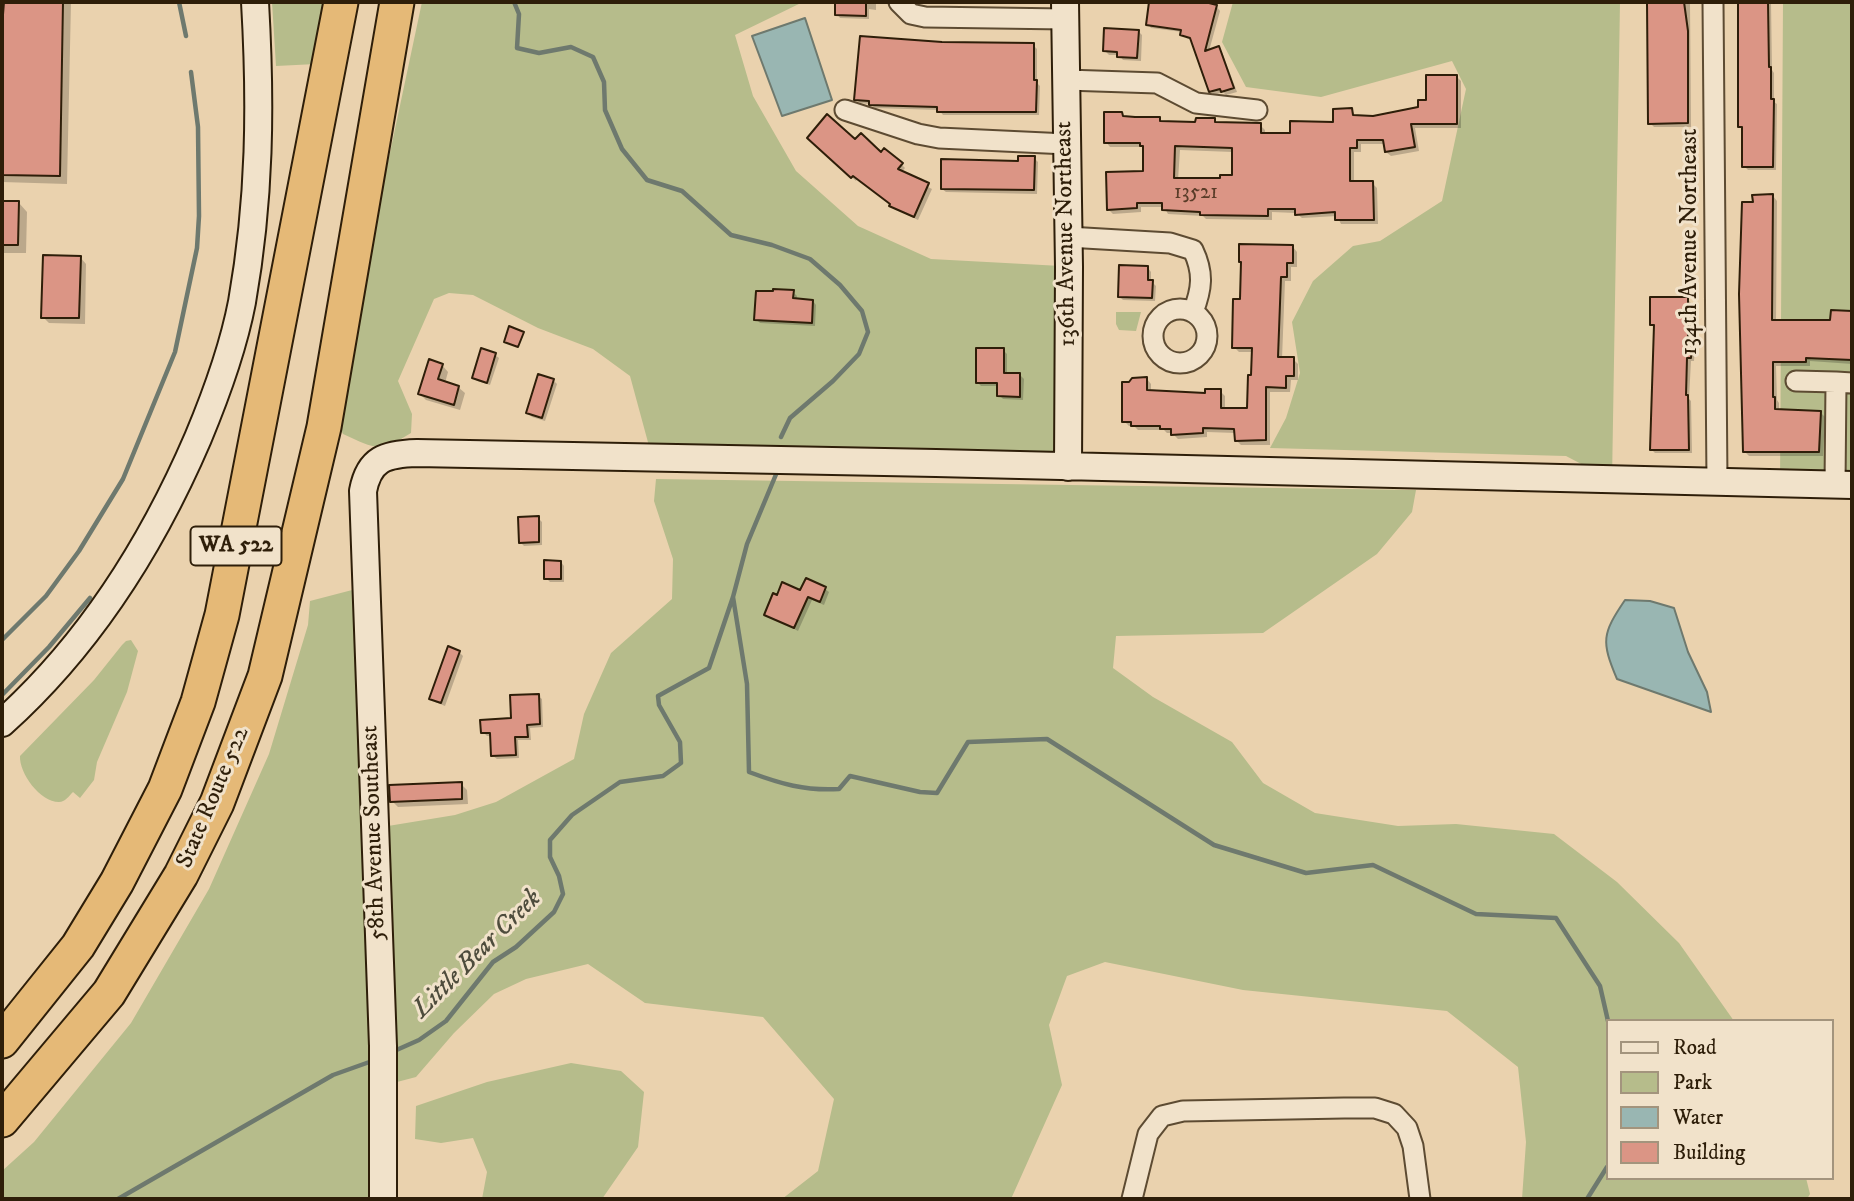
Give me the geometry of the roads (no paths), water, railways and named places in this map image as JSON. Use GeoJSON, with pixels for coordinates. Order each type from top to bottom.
{"type":"FeatureCollection","features":[{"type":"Feature","properties":{"kind":"highway","name":"WA 522"},"geometry":{"type":"LineString","coordinates":[[2,1041],[78,946],[117,882],[165,789],[198,702],[222,615],[341,2]]}},
{"type":"Feature","properties":{"kind":"highway","name":"State Route 522"},"geometry":{"type":"LineString","coordinates":[[2,1120],[109,993],[181,875],[217,803],[265,676],[324,427],[397,2]]}},
{"type":"Feature","properties":{"kind":"street"},"geometry":{"type":"LineString","coordinates":[[2,723],[51,674],[113,599],[164,512],[216,393],[241,304],[255,211],[260,127],[254,2]]}},
{"type":"Feature","properties":{"kind":"street","name":"134th Avenue Northeast"},"geometry":{"type":"LineString","coordinates":[[1713,2],[1717,482]]}},
{"type":"Feature","properties":{"kind":"street"},"geometry":{"type":"LineString","coordinates":[[905,8],[925,18],[1065,11]]}},
{"type":"Feature","properties":{"kind":"street","name":"136th Avenue Northeast"},"geometry":{"type":"LineString","coordinates":[[1065,11],[1068,467]]}},
{"type":"Feature","properties":{"kind":"street"},"geometry":{"type":"LineString","coordinates":[[1066,80],[1157,83],[1196,103],[1257,110]]}},
{"type":"Feature","properties":{"kind":"street"},"geometry":{"type":"LineString","coordinates":[[845,110],[918,135],[1066,144]]}},
{"type":"Feature","properties":{"kind":"street"},"geometry":{"type":"LineString","coordinates":[[1068,237],[1170,243],[1194,250],[1202,276],[1201,292],[1193,312]]}},
{"type":"Feature","properties":{"kind":"street"},"geometry":{"type":"LineString","coordinates":[[1068,467],[1844,485],[1844,382],[1796,381]]}},
{"type":"Feature","properties":{"kind":"street","name":"58th Avenue Southeast"},"geometry":{"type":"LineString","coordinates":[[383,1199],[383,1057],[363,511],[363,491],[370,468],[383,458],[417,453],[1068,467]]}},
{"type":"Feature","properties":{"kind":"street"},"geometry":{"type":"LineString","coordinates":[[1132,1199],[1147,1134],[1162,1116],[1183,1111],[1375,1108],[1394,1114],[1407,1128],[1413,1146],[1420,1199]]}},
{"type":"Feature","properties":{"kind":"water"},"geometry":{"type":"Polygon","coordinates":[[[805,18],[832,100],[782,116],[752,36],[805,18]]]}},
{"type":"Feature","properties":{"kind":"water"},"geometry":{"type":"Polygon","coordinates":[[[1625,600],[1650,601],[1674,608],[1688,652],[1707,692],[1711,712],[1617,679],[1608,655],[1606,638],[1612,621],[1625,600]]]}},
{"type":"Feature","properties":{"kind":"waterway"},"geometry":{"type":"LineString","coordinates":[[179,2],[186,36]]}},
{"type":"Feature","properties":{"kind":"waterway","name":"Little Bear Creek"},"geometry":{"type":"LineString","coordinates":[[514,2],[519,14],[517,48],[539,53],[571,47],[593,57],[604,82],[605,110],[622,149],[647,180],[682,191],[731,235],[772,245],[810,259],[840,285],[862,311],[868,332],[859,354],[833,381],[790,418],[781,437]]}},
{"type":"Feature","properties":{"kind":"waterway"},"geometry":{"type":"LineString","coordinates":[[2,640],[46,596],[79,551],[123,479],[175,352],[197,248],[199,216],[198,127],[191,72]]}},
{"type":"Feature","properties":{"kind":"waterway","name":"Little Bear Creek"},"geometry":{"type":"LineString","coordinates":[[392,1052],[419,1040],[446,1021],[493,962],[516,947],[554,912],[563,894],[559,876],[550,857],[550,840],[572,815],[620,782],[663,776],[681,763],[680,742],[659,705],[658,696],[709,668],[733,597],[747,544],[777,472]]}},
{"type":"Feature","properties":{"kind":"waterway"},"geometry":{"type":"LineString","coordinates":[[733,597],[747,684],[749,772],[804,788],[839,789],[850,776],[920,792],[937,793],[968,742],[1047,739],[1214,845],[1306,873],[1373,865],[1476,914],[1556,918],[1600,986],[1608,1019]]}},
{"type":"Feature","properties":{"kind":"waterway"},"geometry":{"type":"LineString","coordinates":[[2,695],[49,647],[90,598]]}},
{"type":"Feature","properties":{"kind":"waterway","name":"Little Bear Creek"},"geometry":{"type":"LineString","coordinates":[[118,1199],[333,1075],[375,1060]]}},
{"type":"Feature","properties":{"kind":"waterway"},"geometry":{"type":"LineString","coordinates":[[1587,1199],[1605,1170]]}}]}
